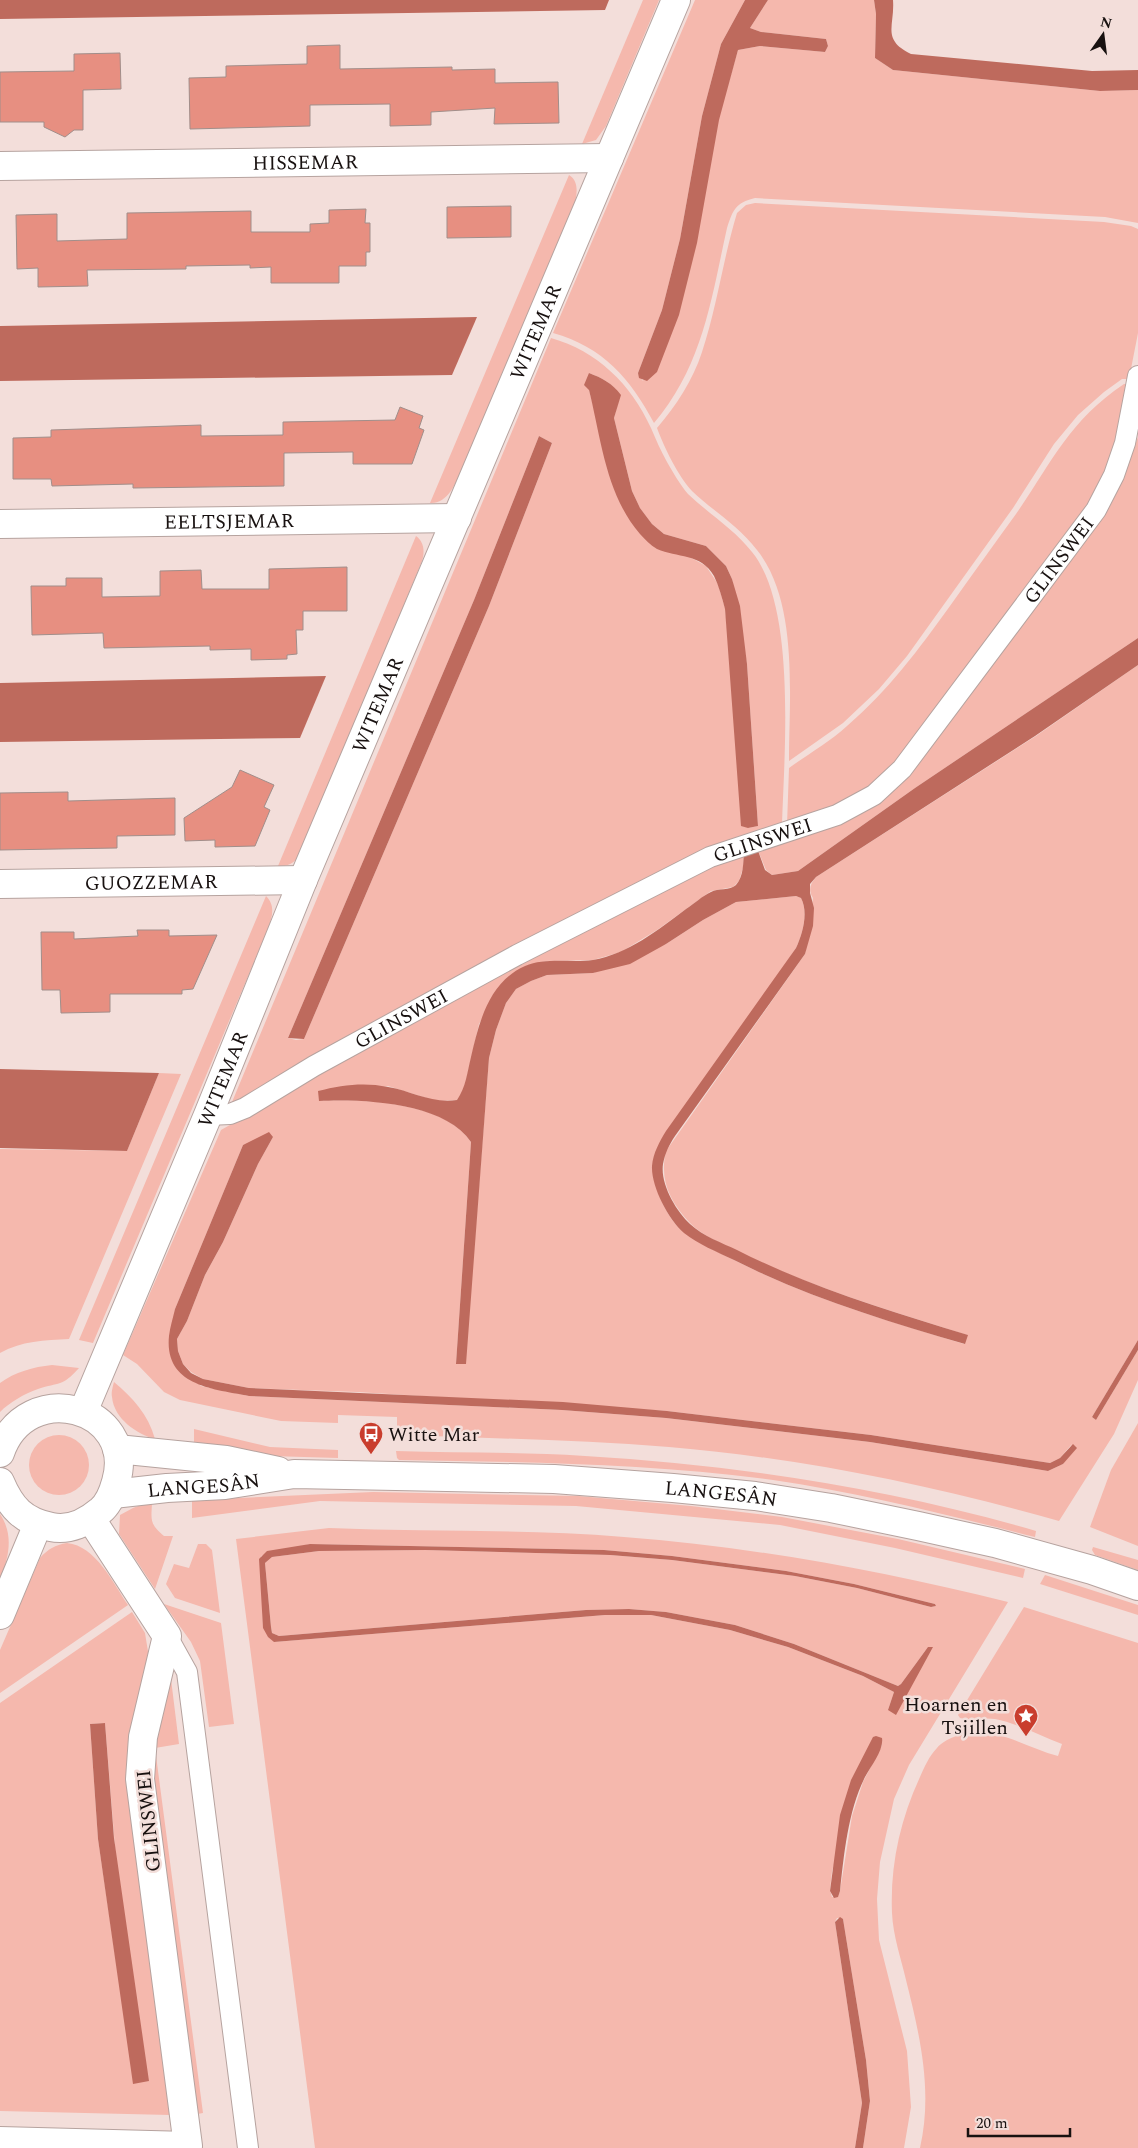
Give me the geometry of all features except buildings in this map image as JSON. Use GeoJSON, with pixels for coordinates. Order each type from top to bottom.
{"type":"FeatureCollection","features":[{"type":"Feature","properties":{"kind":"street","name":"WITEMAR"},"geometry":{"type":"LineString","coordinates":[[83,1412],[208,1115],[303,880],[676,0]]}},
{"type":"Feature","properties":{"kind":"street","name":"HISSEMAR"},"geometry":{"type":"LineString","coordinates":[[0,166],[609,158]]}},
{"type":"Feature","properties":{"kind":"street","name":"EELTSJEMAR"},"geometry":{"type":"LineString","coordinates":[[0,524],[457,518]]}},
{"type":"Feature","properties":{"kind":"street","name":"GUOZZEMAR"},"geometry":{"type":"LineString","coordinates":[[0,884],[303,880]]}},
{"type":"Feature","properties":{"kind":"street"},"geometry":{"type":"LineString","coordinates":[[0,1482],[8,1499],[21,1514],[38,1524],[56,1528],[74,1526],[91,1518],[104,1508],[113,1494],[119,1472],[116,1449],[109,1434],[98,1421],[83,1412],[64,1407],[46,1408],[28,1415],[14,1427],[1,1446]]}},
{"type":"Feature","properties":{"kind":"street","name":"LANGESÂN"},"geometry":{"type":"LineString","coordinates":[[116,1449],[226,1460],[294,1474],[554,1480],[673,1488],[754,1496],[840,1510],[995,1543],[1092,1570],[1138,1586]]}},
{"type":"Feature","properties":{"kind":"street","name":"LANGESÂN"},"geometry":{"type":"LineString","coordinates":[[113,1494],[167,1488],[225,1485],[294,1474]]}},
{"type":"Feature","properties":{"kind":"street"},"geometry":{"type":"LineString","coordinates":[[91,1518],[167,1636]]}},
{"type":"Feature","properties":{"kind":"street"},"geometry":{"type":"LineString","coordinates":[[0,1615],[38,1524]]}},
{"type":"Feature","properties":{"kind":"street","name":"GLINSWEI"},"geometry":{"type":"LineString","coordinates":[[0,2141],[188,2146],[140,1779],[143,1737],[167,1636]]}},
{"type":"Feature","properties":{"kind":"lane","name":"GLINSWEI"},"geometry":{"type":"LineString","coordinates":[[208,1115],[230,1114],[245,1108],[314,1066],[518,954],[710,857],[837,815],[874,795],[902,769],[1096,510],[1114,475],[1125,443],[1138,376]]}},
{"type":"Feature","properties":{"kind":"lane"},"geometry":{"type":"LineString","coordinates":[[167,1636],[187,1672],[248,2148]]}},
{"type":"Feature","properties":{"kind":"shaded area"},"geometry":{"type":"Polygon","coordinates":[[[0,0],[609,0],[605,10],[0,19],[0,0]]]}},
{"type":"Feature","properties":{"kind":"shaded area"},"geometry":{"type":"Polygon","coordinates":[[[643,0],[659,0],[606,126],[596,140],[582,144],[643,0]]]}},
{"type":"Feature","properties":{"kind":"shaded area"},"geometry":{"type":"Polygon","coordinates":[[[695,0],[745,0],[721,44],[702,116],[680,239],[662,310],[638,373],[643,381],[738,50],[760,46],[825,52],[828,46],[826,39],[761,32],[750,28],[768,0],[874,0],[876,14],[875,58],[893,70],[1100,91],[1138,90],[1138,223],[1105,217],[755,198],[743,202],[733,212],[727,228],[710,306],[694,355],[671,401],[654,423],[625,378],[613,366],[586,347],[571,339],[553,333],[695,0]]]}},
{"type":"Feature","properties":{"kind":"shaded area"},"geometry":{"type":"Polygon","coordinates":[[[745,0],[768,0],[750,28],[761,32],[826,39],[828,46],[825,52],[760,46],[738,50],[719,120],[697,243],[679,315],[657,372],[647,381],[639,378],[638,373],[662,310],[680,239],[702,116],[721,44],[745,0]]]}},
{"type":"Feature","properties":{"kind":"shaded area"},"geometry":{"type":"Polygon","coordinates":[[[874,0],[893,0],[891,31],[893,37],[896,43],[911,54],[1092,71],[1138,70],[1138,90],[1100,91],[893,70],[875,58],[876,14],[874,0]]]}},
{"type":"Feature","properties":{"kind":"shaded area"},"geometry":{"type":"Polygon","coordinates":[[[569,175],[576,184],[575,203],[456,482],[446,497],[430,503],[569,175]]]}},
{"type":"Feature","properties":{"kind":"shaded area"},"geometry":{"type":"Polygon","coordinates":[[[755,203],[1104,222],[1131,226],[1138,229],[1138,333],[1129,379],[1122,379],[1104,392],[1078,415],[1054,444],[1013,508],[907,656],[879,689],[843,723],[789,761],[789,651],[786,623],[780,596],[770,572],[750,541],[687,485],[663,444],[657,428],[671,411],[694,373],[712,318],[737,213],[746,205],[755,203]]]}},
{"type":"Feature","properties":{"kind":"shaded area"},"geometry":{"type":"Polygon","coordinates":[[[477,317],[452,375],[0,381],[0,326],[477,317]]]}},
{"type":"Feature","properties":{"kind":"shaded area"},"geometry":{"type":"Polygon","coordinates":[[[551,338],[568,344],[598,361],[623,384],[643,412],[665,458],[682,487],[745,544],[752,552],[766,577],[776,608],[782,644],[785,683],[782,826],[750,833],[708,849],[233,1104],[232,1102],[551,338]],[[589,373],[589,390],[618,496],[688,556],[706,566],[718,584],[725,608],[748,828],[758,826],[747,664],[732,579],[726,566],[706,546],[664,534],[652,524],[640,508],[632,491],[614,418],[620,395],[606,381],[589,373]],[[539,436],[474,600],[288,1038],[304,1039],[489,606],[552,443],[539,436]]]}},
{"type":"Feature","properties":{"kind":"shaded area"},"geometry":{"type":"Polygon","coordinates":[[[589,373],[606,381],[621,395],[614,418],[632,491],[640,508],[652,524],[664,534],[706,546],[726,566],[732,579],[740,606],[747,664],[758,826],[748,828],[741,826],[725,609],[717,584],[709,569],[702,563],[652,546],[629,519],[619,502],[612,484],[601,446],[589,390],[584,385],[589,373]]]}},
{"type":"Feature","properties":{"kind":"shaded area"},"geometry":{"type":"Polygon","coordinates":[[[1124,384],[1128,384],[1118,439],[1106,473],[1088,504],[897,763],[869,788],[835,807],[787,825],[789,768],[840,732],[876,699],[915,654],[1016,514],[1063,443],[1089,413],[1124,384]]]}},
{"type":"Feature","properties":{"kind":"shaded area"},"geometry":{"type":"Polygon","coordinates":[[[539,436],[552,443],[489,606],[304,1039],[288,1038],[474,600],[539,436]]]}},
{"type":"Feature","properties":{"kind":"shaded area"},"geometry":{"type":"Polygon","coordinates":[[[1138,437],[1138,638],[915,788],[798,871],[772,875],[766,870],[757,848],[878,801],[1123,478],[1138,437]]]}},
{"type":"Feature","properties":{"kind":"shaded area"},"geometry":{"type":"Polygon","coordinates":[[[416,536],[421,541],[423,547],[422,561],[302,851],[293,863],[278,866],[416,536]]]}},
{"type":"Feature","properties":{"kind":"shaded area"},"geometry":{"type":"Polygon","coordinates":[[[1138,638],[1138,665],[1035,736],[816,877],[810,884],[814,908],[813,926],[805,954],[675,1136],[663,1164],[664,1180],[670,1197],[685,1219],[701,1232],[793,1276],[821,1287],[968,1335],[965,1344],[818,1297],[708,1248],[689,1237],[678,1227],[657,1192],[652,1174],[652,1166],[655,1152],[661,1139],[796,948],[805,917],[801,898],[796,896],[736,902],[630,964],[593,973],[547,975],[516,989],[506,1003],[496,1030],[489,1058],[466,1364],[456,1364],[471,1142],[459,1129],[442,1118],[423,1111],[379,1103],[319,1101],[318,1091],[362,1084],[379,1085],[439,1100],[457,1100],[464,1085],[482,1017],[494,993],[502,982],[513,973],[533,963],[593,960],[630,947],[653,933],[701,898],[714,891],[731,888],[736,885],[742,874],[744,852],[757,848],[765,870],[772,875],[798,871],[915,788],[1138,638]]]}},
{"type":"Feature","properties":{"kind":"shaded area"},"geometry":{"type":"Polygon","coordinates":[[[1138,665],[1138,1340],[1092,1417],[1096,1420],[1138,1350],[1138,1380],[1114,1434],[1059,1521],[914,1485],[768,1458],[669,1447],[397,1435],[397,1417],[338,1415],[338,1423],[281,1421],[180,1400],[164,1392],[137,1364],[123,1355],[221,1130],[520,961],[712,863],[744,852],[743,868],[739,881],[733,887],[711,891],[657,930],[621,952],[593,960],[547,961],[526,966],[508,977],[479,1024],[464,1090],[457,1100],[436,1101],[388,1086],[319,1101],[379,1102],[423,1110],[459,1128],[471,1142],[456,1364],[465,1364],[489,1058],[496,1030],[506,1003],[516,989],[547,975],[593,973],[666,944],[703,920],[736,902],[796,896],[801,898],[805,917],[796,948],[652,1166],[662,1202],[672,1219],[685,1233],[704,1245],[765,1275],[821,1298],[964,1344],[967,1335],[820,1287],[763,1263],[705,1235],[690,1223],[672,1199],[665,1181],[664,1162],[666,1151],[805,954],[813,898],[810,887],[816,877],[1036,736],[1138,665]],[[273,1137],[243,1145],[175,1309],[170,1353],[201,1386],[249,1396],[562,1410],[666,1418],[870,1442],[1048,1471],[1063,1464],[1072,1444],[1060,1458],[1050,1463],[871,1435],[667,1411],[357,1392],[249,1388],[203,1379],[191,1372],[183,1364],[178,1351],[177,1339],[187,1321],[205,1275],[223,1242],[258,1164],[273,1137]]]}},
{"type":"Feature","properties":{"kind":"shaded area"},"geometry":{"type":"Polygon","coordinates":[[[326,676],[300,738],[0,742],[0,683],[326,676]]]}},
{"type":"Feature","properties":{"kind":"shaded area"},"geometry":{"type":"Polygon","coordinates":[[[266,896],[272,908],[268,929],[93,1343],[79,1340],[266,896]]]}},
{"type":"Feature","properties":{"kind":"shaded area"},"geometry":{"type":"Polygon","coordinates":[[[0,1069],[159,1073],[127,1151],[0,1148],[0,1069]]]}},
{"type":"Feature","properties":{"kind":"shaded area"},"geometry":{"type":"Polygon","coordinates":[[[159,1073],[181,1074],[69,1339],[25,1344],[0,1353],[0,1149],[127,1151],[159,1073]]]}},
{"type":"Feature","properties":{"kind":"shaded area"},"geometry":{"type":"Polygon","coordinates":[[[269,1132],[273,1137],[258,1164],[223,1242],[205,1275],[187,1321],[177,1339],[178,1351],[183,1364],[191,1373],[203,1379],[249,1388],[563,1402],[667,1411],[871,1435],[1050,1463],[1060,1458],[1073,1444],[1077,1448],[1063,1464],[1048,1471],[870,1442],[666,1418],[562,1410],[249,1396],[221,1391],[194,1382],[183,1375],[174,1365],[170,1353],[169,1336],[175,1309],[243,1145],[269,1132]]]}},
{"type":"Feature","properties":{"kind":"shaded area"},"geometry":{"type":"Polygon","coordinates":[[[1138,1340],[1138,1350],[1096,1420],[1092,1417],[1138,1340]]]}},
{"type":"Feature","properties":{"kind":"shaded area"},"geometry":{"type":"Polygon","coordinates":[[[52,1365],[79,1368],[64,1381],[28,1393],[0,1412],[0,1383],[24,1371],[52,1365]]]}},
{"type":"Feature","properties":{"kind":"shaded area"},"geometry":{"type":"Polygon","coordinates":[[[114,1382],[139,1407],[155,1439],[134,1429],[122,1419],[114,1405],[112,1389],[114,1382]]]}},
{"type":"Feature","properties":{"kind":"shaded area"},"geometry":{"type":"Polygon","coordinates":[[[1138,1423],[1138,1546],[1090,1527],[1111,1470],[1138,1423]]]}},
{"type":"Feature","properties":{"kind":"shaded area"},"geometry":{"type":"Polygon","coordinates":[[[194,1429],[270,1447],[338,1450],[338,1458],[270,1456],[194,1446],[194,1429]]]}},
{"type":"Feature","properties":{"kind":"shaded area"},"geometry":{"type":"Polygon","coordinates":[[[59,1435],[75,1440],[80,1444],[84,1449],[89,1465],[84,1481],[80,1486],[75,1490],[59,1495],[43,1490],[38,1486],[34,1481],[29,1465],[34,1449],[38,1444],[43,1440],[59,1435]]]}},
{"type":"Feature","properties":{"kind":"shaded area"},"geometry":{"type":"Polygon","coordinates":[[[396,1451],[585,1456],[699,1465],[756,1472],[925,1502],[1036,1531],[1035,1537],[872,1498],[806,1485],[726,1474],[540,1463],[399,1460],[396,1451]]]}},
{"type":"Feature","properties":{"kind":"shaded area"},"geometry":{"type":"Polygon","coordinates":[[[373,1492],[578,1496],[691,1506],[782,1517],[898,1539],[1025,1569],[1023,1578],[895,1548],[780,1525],[576,1506],[320,1501],[192,1518],[192,1500],[373,1492]]]}},
{"type":"Feature","properties":{"kind":"shaded area"},"geometry":{"type":"Polygon","coordinates":[[[149,1502],[152,1504],[152,1518],[156,1528],[164,1536],[173,1536],[155,1589],[119,1534],[120,1515],[149,1502]]]}},
{"type":"Feature","properties":{"kind":"shaded area"},"geometry":{"type":"Polygon","coordinates":[[[0,1514],[7,1530],[9,1546],[6,1563],[0,1579],[0,1514]]]}},
{"type":"Feature","properties":{"kind":"shaded area"},"geometry":{"type":"Polygon","coordinates":[[[329,1528],[587,1534],[624,1537],[722,1547],[866,1570],[1008,1602],[909,1765],[894,1799],[880,1862],[877,1899],[879,1940],[907,2051],[911,2107],[904,2148],[863,2148],[870,2101],[866,2060],[843,1919],[837,1918],[835,1922],[862,2103],[855,2148],[315,2148],[236,1539],[329,1528]],[[310,1544],[261,1556],[263,1627],[274,1642],[605,1615],[651,1615],[730,1630],[788,1647],[863,1676],[894,1692],[888,1710],[928,1647],[898,1686],[794,1644],[735,1625],[666,1612],[629,1609],[586,1610],[279,1636],[272,1633],[265,1563],[272,1557],[319,1551],[425,1550],[610,1555],[672,1560],[795,1576],[857,1588],[931,1607],[936,1606],[935,1604],[854,1584],[786,1571],[672,1556],[604,1550],[310,1544]],[[876,1736],[832,1871],[830,1890],[832,1897],[838,1896],[840,1891],[852,1816],[863,1782],[882,1745],[876,1736]]]}},
{"type":"Feature","properties":{"kind":"shaded area"},"geometry":{"type":"Polygon","coordinates":[[[67,1543],[87,1551],[95,1558],[128,1605],[0,1693],[0,1650],[40,1558],[52,1548],[67,1543]]]}},
{"type":"Feature","properties":{"kind":"shaded area"},"geometry":{"type":"Polygon","coordinates":[[[198,1544],[206,1544],[212,1550],[220,1613],[175,1598],[166,1584],[174,1564],[189,1568],[198,1544]]]}},
{"type":"Feature","properties":{"kind":"shaded area"},"geometry":{"type":"Polygon","coordinates":[[[310,1544],[604,1550],[672,1556],[786,1571],[854,1584],[935,1604],[936,1606],[931,1607],[857,1588],[795,1576],[672,1560],[610,1555],[425,1550],[319,1551],[272,1557],[265,1563],[272,1633],[279,1636],[586,1610],[629,1609],[666,1612],[735,1625],[794,1644],[898,1686],[928,1647],[933,1647],[896,1715],[888,1710],[894,1692],[863,1676],[788,1647],[730,1630],[651,1615],[605,1615],[274,1642],[268,1637],[263,1628],[259,1559],[267,1551],[310,1544]]]}},
{"type":"Feature","properties":{"kind":"shaded area"},"geometry":{"type":"Polygon","coordinates":[[[1093,1547],[1138,1560],[1138,1570],[1095,1555],[1092,1550],[1093,1547]]]}},
{"type":"Feature","properties":{"kind":"shaded area"},"geometry":{"type":"Polygon","coordinates":[[[1045,1575],[1138,1605],[1138,1615],[1040,1584],[1045,1575]]]}},
{"type":"Feature","properties":{"kind":"shaded area"},"geometry":{"type":"Polygon","coordinates":[[[164,1604],[221,1623],[234,1724],[209,1727],[200,1661],[191,1642],[164,1604]]]}},
{"type":"Feature","properties":{"kind":"shaded area"},"geometry":{"type":"Polygon","coordinates":[[[1024,1607],[1138,1643],[1138,2148],[920,2148],[925,2106],[923,2064],[916,2022],[896,1939],[892,1913],[893,1878],[898,1844],[907,1810],[925,1766],[934,1751],[949,1739],[970,1732],[985,1732],[1006,1737],[1058,1756],[1062,1744],[1012,1723],[986,1718],[964,1719],[958,1715],[1024,1607]]]}},
{"type":"Feature","properties":{"kind":"shaded area"},"geometry":{"type":"Polygon","coordinates":[[[132,1612],[145,1633],[150,1664],[134,1735],[173,2109],[170,2115],[0,2111],[0,1703],[132,1612]],[[105,1723],[90,1724],[98,1839],[134,2083],[105,1723]]]}},
{"type":"Feature","properties":{"kind":"shaded area"},"geometry":{"type":"Polygon","coordinates":[[[171,1679],[179,1744],[155,1748],[203,2113],[192,2115],[147,1780],[171,1679]]]}},
{"type":"Feature","properties":{"kind":"shaded area"},"geometry":{"type":"Polygon","coordinates":[[[105,1723],[114,1838],[149,2081],[133,2084],[98,1839],[90,1724],[105,1723]]]}},
{"type":"Feature","properties":{"kind":"shaded area"},"geometry":{"type":"Polygon","coordinates":[[[873,1737],[882,1738],[881,1748],[865,1777],[854,1804],[843,1862],[840,1891],[838,1897],[834,1898],[830,1891],[840,1815],[851,1780],[873,1737]]]}},
{"type":"Feature","properties":{"kind":"shaded area"},"geometry":{"type":"Polygon","coordinates":[[[840,1917],[843,1919],[866,2060],[870,2101],[863,2148],[855,2148],[862,2103],[835,1922],[840,1917]]]}},
{"type":"Feature","properties":{"kind":"place","name":"Witte Mar"},"geometry":{"type":"Point","coordinates":[371,1455]}},
{"type":"Feature","properties":{"kind":"place","name":"Hoarnen en Tsjillen"},"geometry":{"type":"Point","coordinates":[1026,1737]}}]}
